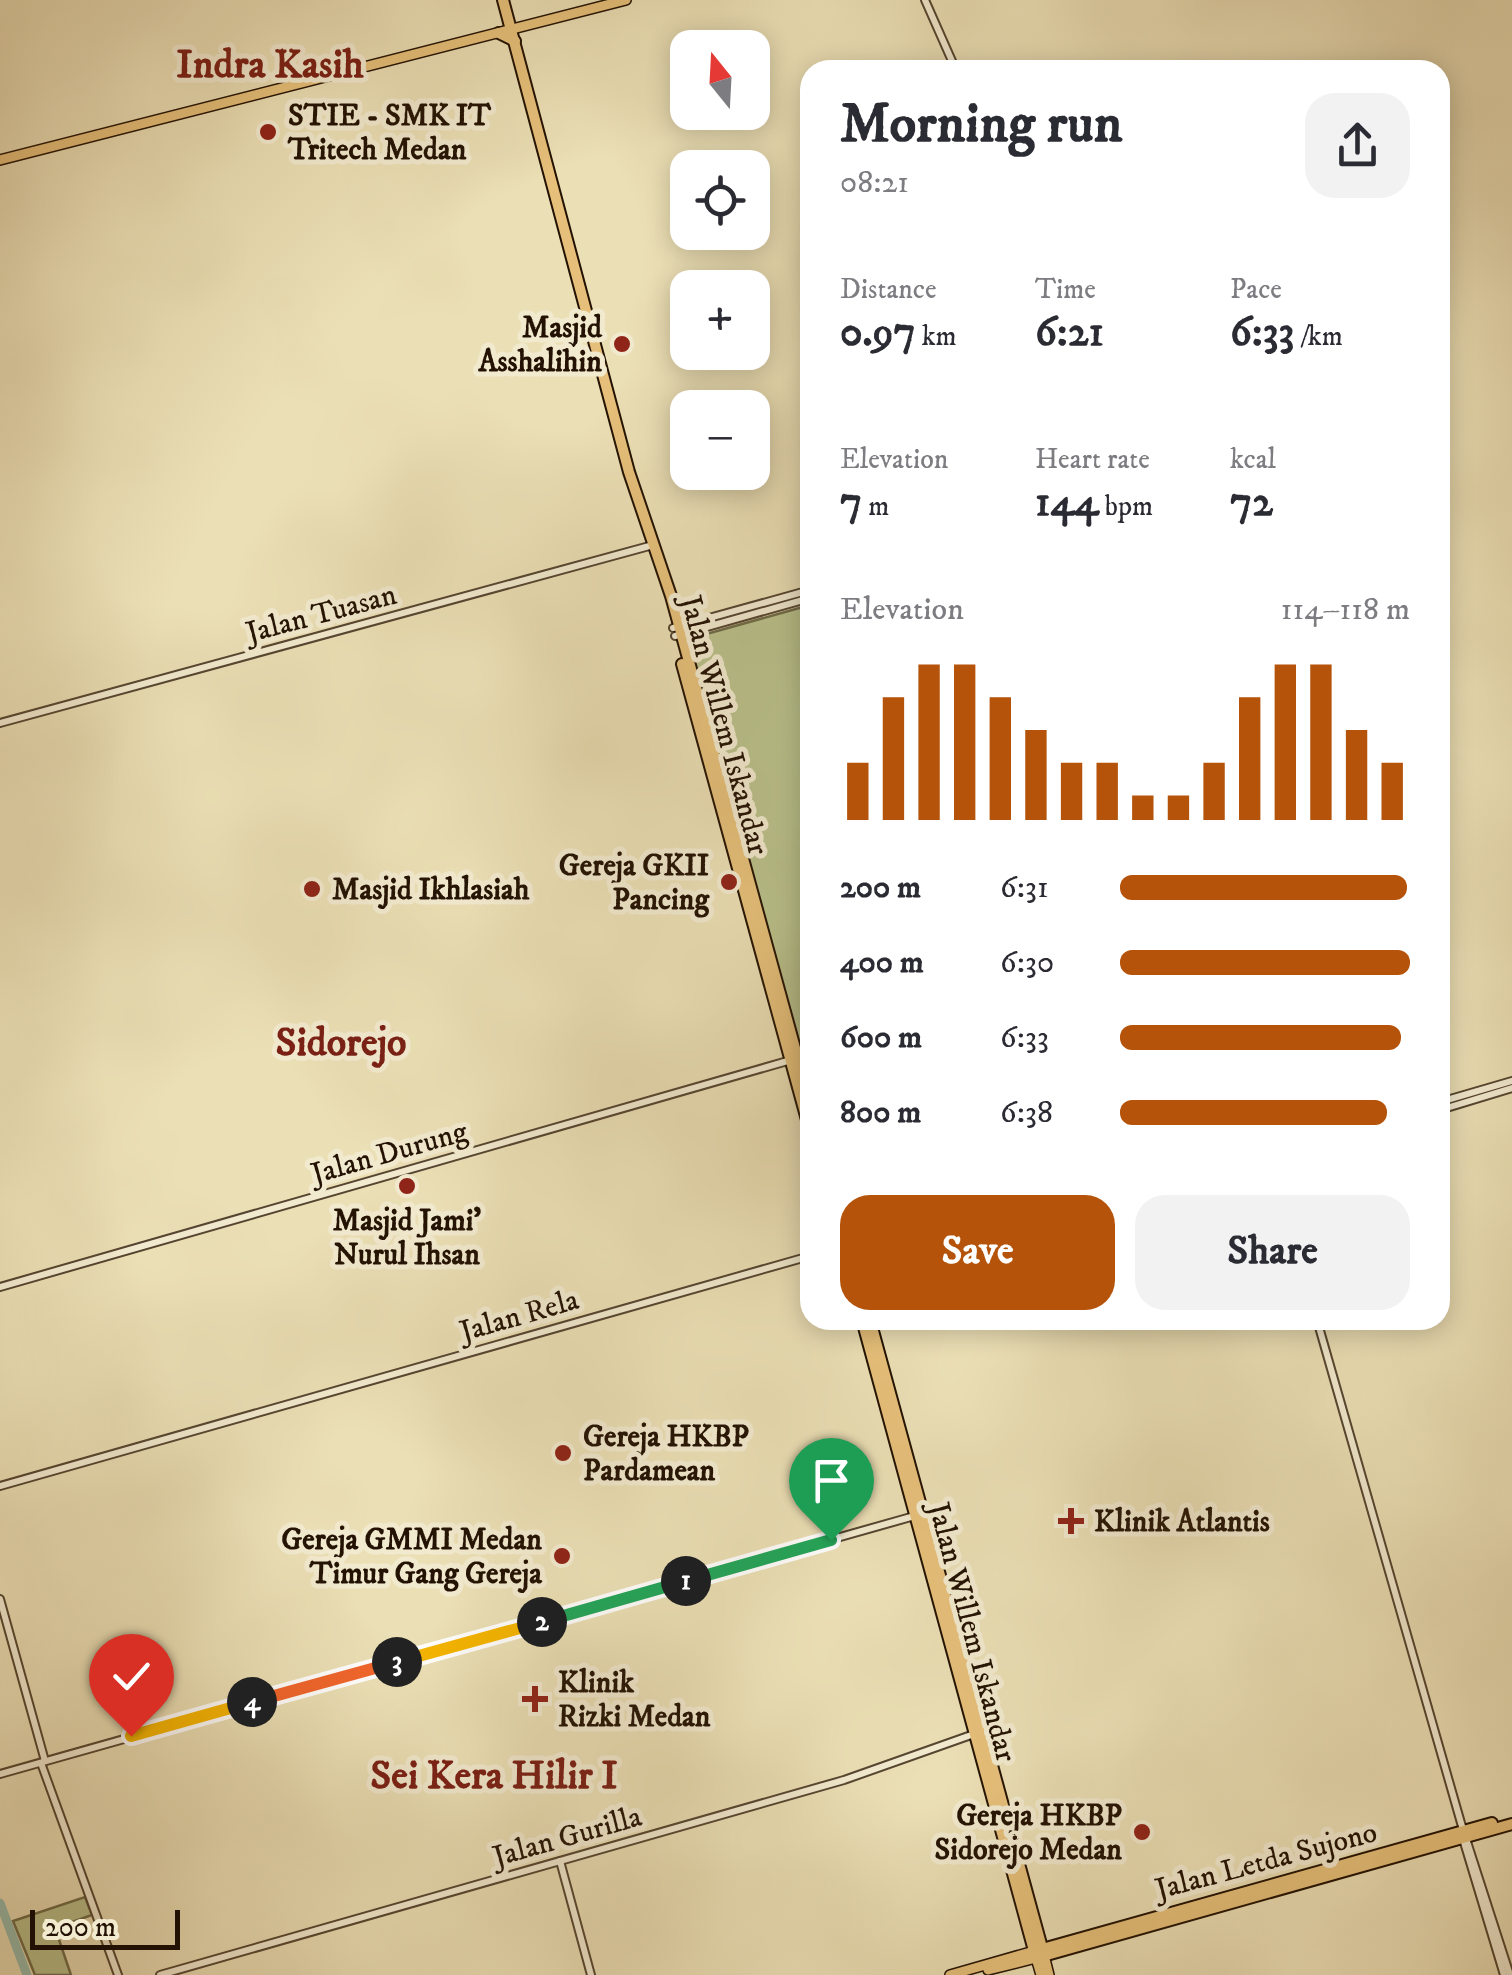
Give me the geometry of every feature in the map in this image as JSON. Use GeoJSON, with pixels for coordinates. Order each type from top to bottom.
{"type":"FeatureCollection","features":[{"type":"Feature","properties":{"kind":"highway","name":"Jalan Willem Iskandar"},"geometry":{"type":"LineString","coordinates":[[503,0],[658,564],[682,630],[800,1082]]}},
{"type":"Feature","properties":{"kind":"highway"},"geometry":{"type":"LineString","coordinates":[[499,34],[513,36]]}},
{"type":"Feature","properties":{"kind":"highway","name":"Jalan Willem Iskandar"},"geometry":{"type":"LineString","coordinates":[[682,630],[791,1060],[799,1077]]}},
{"type":"Feature","properties":{"kind":"highway","name":"Jalan Willem Iskandar"},"geometry":{"type":"LineString","coordinates":[[865,1330],[1039,1953]]}},
{"type":"Feature","properties":{"kind":"highway","name":"Jalan Willem Iskandar"},"geometry":{"type":"LineString","coordinates":[[873,1330],[919,1515]]}},
{"type":"Feature","properties":{"kind":"highway","name":"Jalan Letda Sujono"},"geometry":{"type":"LineString","coordinates":[[1039,1953],[1512,1820]]}},
{"type":"Feature","properties":{"kind":"highway","name":"Jalan Letda Sujono"},"geometry":{"type":"LineString","coordinates":[[1039,1953],[1464,1832]]}},
{"type":"Feature","properties":{"kind":"highway"},"geometry":{"type":"LineString","coordinates":[[1034,1934],[1057,1945]]}},
{"type":"Feature","properties":{"kind":"main road"},"geometry":{"type":"LineString","coordinates":[[513,36],[626,0]]}},
{"type":"Feature","properties":{"kind":"main road"},"geometry":{"type":"LineString","coordinates":[[0,160],[499,34]]}},
{"type":"Feature","properties":{"kind":"main road"},"geometry":{"type":"LineString","coordinates":[[1018,1956],[1034,1934]]}},
{"type":"Feature","properties":{"kind":"main road"},"geometry":{"type":"LineString","coordinates":[[950,1975],[1039,1953]]}},
{"type":"Feature","properties":{"kind":"main road"},"geometry":{"type":"LineString","coordinates":[[970,1975],[1039,1953]]}},
{"type":"Feature","properties":{"kind":"main road"},"geometry":{"type":"LineString","coordinates":[[1039,1953],[1041,1975]]}},
{"type":"Feature","properties":{"kind":"main road"},"geometry":{"type":"LineString","coordinates":[[1039,1953],[1049,1975]]}},
{"type":"Feature","properties":{"kind":"street"},"geometry":{"type":"LineString","coordinates":[[924,0],[953,60]]}},
{"type":"Feature","properties":{"kind":"street","name":"Jalan Tuasan"},"geometry":{"type":"LineString","coordinates":[[0,724],[653,545]]}},
{"type":"Feature","properties":{"kind":"street"},"geometry":{"type":"LineString","coordinates":[[682,630],[800,593]]}},
{"type":"Feature","properties":{"kind":"street"},"geometry":{"type":"LineString","coordinates":[[682,630],[800,600]]}},
{"type":"Feature","properties":{"kind":"street","name":"Jalan Durung"},"geometry":{"type":"LineString","coordinates":[[0,1287],[791,1060]]}},
{"type":"Feature","properties":{"kind":"street"},"geometry":{"type":"LineString","coordinates":[[1450,1103],[1512,1085]]}},
{"type":"Feature","properties":{"kind":"street","name":"Jalan Rela"},"geometry":{"type":"LineString","coordinates":[[0,1486],[800,1259]]}},
{"type":"Feature","properties":{"kind":"street"},"geometry":{"type":"LineString","coordinates":[[1320,1330],[1507,1975]]}},
{"type":"Feature","properties":{"kind":"street"},"geometry":{"type":"LineString","coordinates":[[0,1774],[919,1515]]}},
{"type":"Feature","properties":{"kind":"street"},"geometry":{"type":"LineString","coordinates":[[0,1599],[43,1762],[118,1975]]}},
{"type":"Feature","properties":{"kind":"street","name":"Jalan Gurilla"},"geometry":{"type":"LineString","coordinates":[[160,1975],[844,1780],[979,1733]]}},
{"type":"Feature","properties":{"kind":"street"},"geometry":{"type":"LineString","coordinates":[[560,1861],[591,1975]]}},
{"type":"Feature","properties":{"kind":"green space"},"geometry":{"type":"Polygon","coordinates":[[[800,608],[800,1049],[689,644],[692,638],[800,608]]]}},
{"type":"Feature","properties":{"kind":"green space"},"geometry":{"type":"Polygon","coordinates":[[[85,1897],[92,1915],[55,1928],[71,1975],[35,1975],[13,1921],[85,1897]]]}},
{"type":"Feature","properties":{"kind":"waterway"},"geometry":{"type":"LineString","coordinates":[[0,1903],[27,1975]]}},
{"type":"Feature","properties":{"kind":"place","name":"STIE - SMK IT Tritech Medan"},"geometry":{"type":"Point","coordinates":[268,132]}},
{"type":"Feature","properties":{"kind":"place","name":"Masjid Asshalihin"},"geometry":{"type":"Point","coordinates":[622,344]}},
{"type":"Feature","properties":{"kind":"place","name":"Gereja GKII Pancing"},"geometry":{"type":"Point","coordinates":[729,882]}},
{"type":"Feature","properties":{"kind":"place","name":"Masjid Ikhlasiah"},"geometry":{"type":"Point","coordinates":[312,889]}},
{"type":"Feature","properties":{"kind":"place","name":"Masjid Jami' Nurul Ihsan"},"geometry":{"type":"Point","coordinates":[407,1186]}},
{"type":"Feature","properties":{"kind":"place","name":"Gereja HKBP Pardamean"},"geometry":{"type":"Point","coordinates":[563,1453]}},
{"type":"Feature","properties":{"kind":"place","name":"Klinik Atlantis"},"geometry":{"type":"Point","coordinates":[1071,1521]}},
{"type":"Feature","properties":{"kind":"place","name":"Gereja GMMI Medan Timur Gang Gereja"},"geometry":{"type":"Point","coordinates":[562,1556]}},
{"type":"Feature","properties":{"kind":"place","name":"Klinik Rizki Medan"},"geometry":{"type":"Point","coordinates":[535,1699]}},
{"type":"Feature","properties":{"kind":"place","name":"Gereja HKBP Sidorejo Medan"},"geometry":{"type":"Point","coordinates":[1142,1832]}},
{"type":"Feature","properties":{"kind":"district","name":"Indra Kasih"},"geometry":{"type":"Point","coordinates":[270,63]}},
{"type":"Feature","properties":{"kind":"district","name":"Sidorejo"},"geometry":{"type":"Point","coordinates":[341,1041]}},
{"type":"Feature","properties":{"kind":"district","name":"Sei Kera Hilir I"},"geometry":{"type":"Point","coordinates":[494,1774]}},
{"type":"Feature","properties":{"kind":"route"},"geometry":{"type":"LineString","coordinates":[[131,1736],[831,1540]]}}]}
